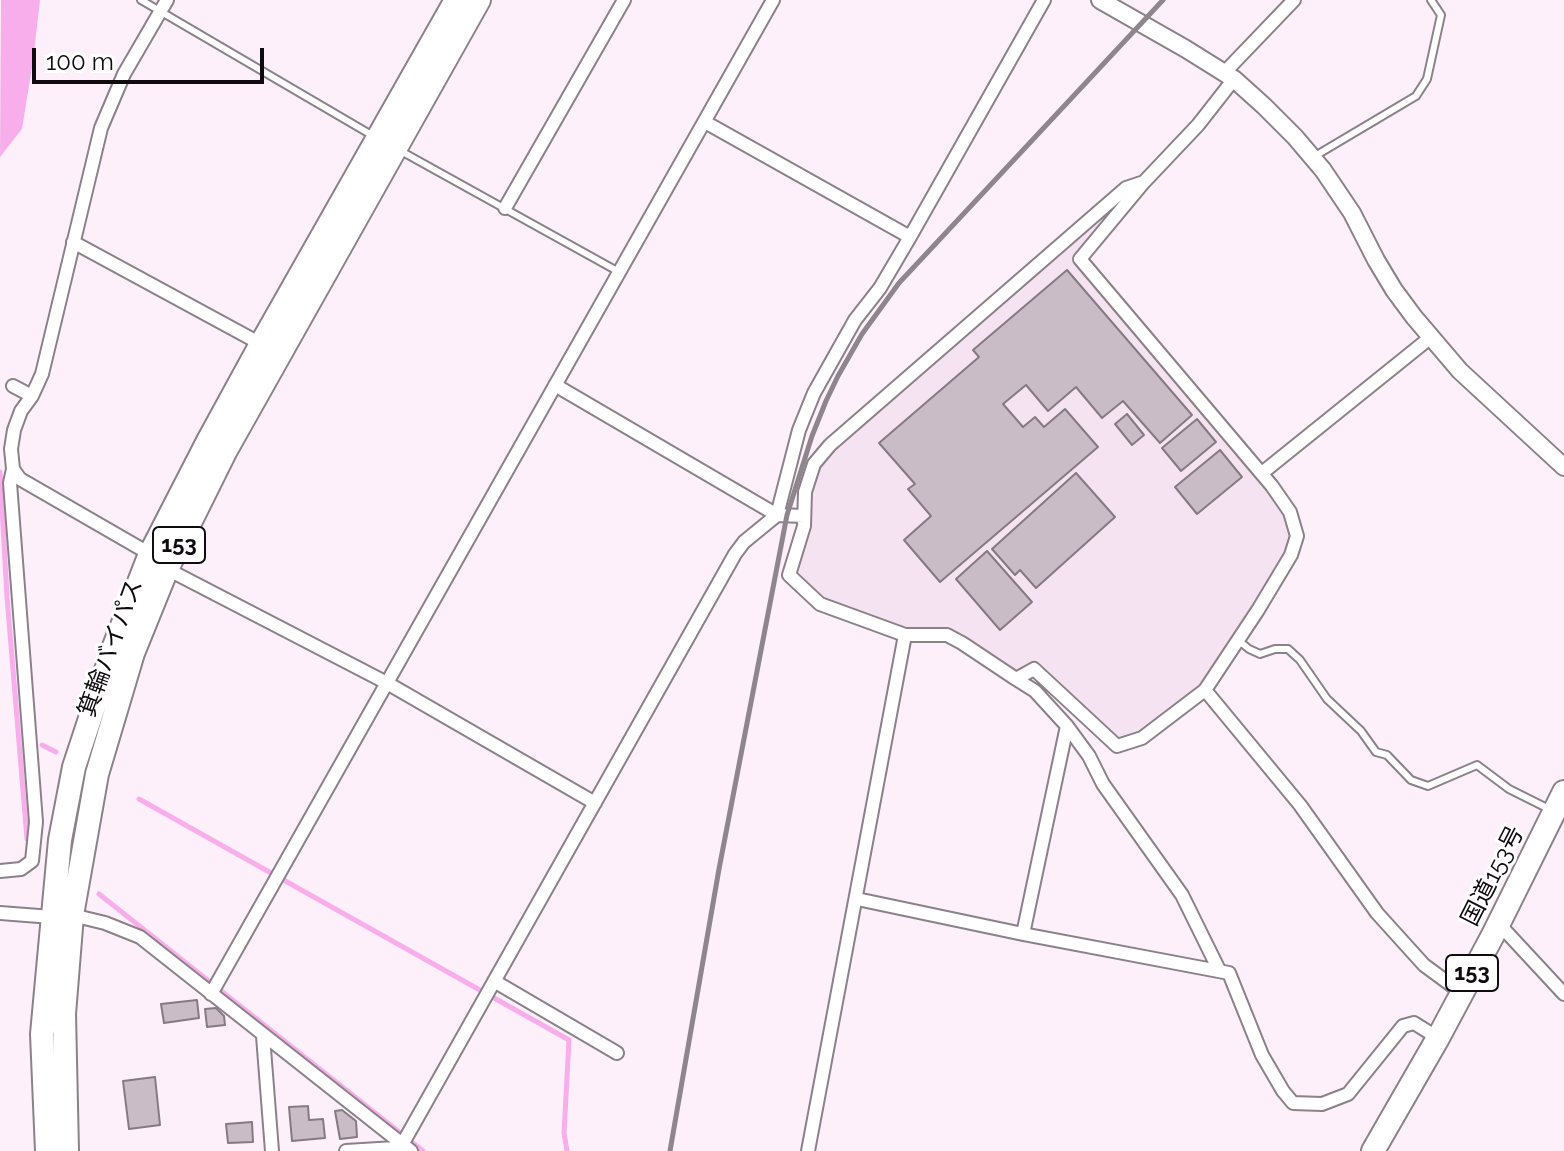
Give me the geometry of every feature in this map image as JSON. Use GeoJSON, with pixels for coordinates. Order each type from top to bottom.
{"type":"FeatureCollection","features":[{"type":"Feature","properties":{"kind":"highway","name":"箕輪バイパス"},"geometry":{"type":"LineString","coordinates":[[47,1151],[42,1034],[62,916],[97,774],[133,653],[167,569],[456,0]]}},
{"type":"Feature","properties":{"kind":"highway","name":"箕輪バイパス"},"geometry":{"type":"LineString","coordinates":[[67,1151],[60,840],[74,767],[113,649],[150,554],[261,344],[479,0]]}},
{"type":"Feature","properties":{"kind":"highway","name":"国道153号"},"geometry":{"type":"LineString","coordinates":[[1373,1151],[1499,924],[1559,802]]}},
{"type":"Feature","properties":{"kind":"street"},"geometry":{"type":"LineString","coordinates":[[505,208],[624,0]]}},
{"type":"Feature","properties":{"kind":"street"},"geometry":{"type":"LineString","coordinates":[[214,988],[773,0]]}},
{"type":"Feature","properties":{"kind":"street"},"geometry":{"type":"LineString","coordinates":[[406,1146],[411,1129],[735,554],[744,542],[777,515],[799,430],[814,393],[855,320],[880,288],[910,237],[1044,0]]}},
{"type":"Feature","properties":{"kind":"street"},"geometry":{"type":"LineString","coordinates":[[1100,0],[1229,76],[1264,106],[1312,158],[1352,213],[1394,290],[1431,337],[1460,371],[1564,467]]}},
{"type":"Feature","properties":{"kind":"street"},"geometry":{"type":"LineString","coordinates":[[1016,679],[1034,669],[1117,746],[1142,738],[1205,690],[1291,555],[1297,536],[1290,512],[1262,473],[1080,259],[1144,182],[1198,125],[1229,76],[1294,0]]}},
{"type":"Feature","properties":{"kind":"street"},"geometry":{"type":"LineString","coordinates":[[0,871],[21,869],[32,861],[36,822],[10,483],[14,430],[42,374],[101,128],[124,74],[164,5]]}},
{"type":"Feature","properties":{"kind":"street"},"geometry":{"type":"LineString","coordinates":[[705,122],[910,237]]}},
{"type":"Feature","properties":{"kind":"street"},"geometry":{"type":"LineString","coordinates":[[1144,182],[1126,188],[830,445],[814,464],[805,492],[804,526],[789,575],[820,604],[905,635],[947,635],[1035,691],[1089,756],[1103,784],[1182,895],[1219,970]]}},
{"type":"Feature","properties":{"kind":"street"},"geometry":{"type":"LineString","coordinates":[[73,242],[261,344]]}},
{"type":"Feature","properties":{"kind":"street"},"geometry":{"type":"LineString","coordinates":[[1262,473],[1431,337]]}},
{"type":"Feature","properties":{"kind":"street"},"geometry":{"type":"LineString","coordinates":[[555,385],[777,515],[804,516]]}},
{"type":"Feature","properties":{"kind":"street"},"geometry":{"type":"LineString","coordinates":[[13,386],[32,396]]}},
{"type":"Feature","properties":{"kind":"street"},"geometry":{"type":"LineString","coordinates":[[13,469],[20,479],[150,554],[167,569],[387,683],[595,803]]}},
{"type":"Feature","properties":{"kind":"street"},"geometry":{"type":"LineString","coordinates":[[808,1151],[905,635]]}},
{"type":"Feature","properties":{"kind":"street"},"geometry":{"type":"LineString","coordinates":[[1205,690],[1300,805],[1377,913],[1424,965],[1462,993]]}},
{"type":"Feature","properties":{"kind":"street"},"geometry":{"type":"LineString","coordinates":[[1023,934],[1067,726]]}},
{"type":"Feature","properties":{"kind":"street"},"geometry":{"type":"LineString","coordinates":[[857,899],[1229,973],[1262,1055],[1293,1103],[1322,1104],[1348,1094],[1403,1026],[1414,1023],[1438,1038]]}},
{"type":"Feature","properties":{"kind":"street"},"geometry":{"type":"LineString","coordinates":[[0,913],[62,916],[105,923],[140,937],[214,988],[263,1036],[406,1146]]}},
{"type":"Feature","properties":{"kind":"street"},"geometry":{"type":"LineString","coordinates":[[1499,924],[1564,994]]}},
{"type":"Feature","properties":{"kind":"street"},"geometry":{"type":"LineString","coordinates":[[489,990],[617,1053]]}},
{"type":"Feature","properties":{"kind":"street"},"geometry":{"type":"LineString","coordinates":[[263,1036],[272,1151]]}},
{"type":"Feature","properties":{"kind":"street"},"geometry":{"type":"LineString","coordinates":[[346,1151],[406,1146]]}},
{"type":"Feature","properties":{"kind":"lane"},"geometry":{"type":"LineString","coordinates":[[141,0],[164,5],[386,143],[619,272]]}},
{"type":"Feature","properties":{"kind":"lane"},"geometry":{"type":"LineString","coordinates":[[1312,158],[1416,96],[1427,79],[1441,15],[1431,0]]}},
{"type":"Feature","properties":{"kind":"lane"},"geometry":{"type":"LineString","coordinates":[[1238,640],[1260,654],[1288,649],[1300,660],[1327,699],[1361,731],[1376,752],[1387,755],[1411,780],[1428,786],[1477,765],[1509,789],[1559,802]]}},
{"type":"Feature","properties":{"kind":"shaded area"},"geometry":{"type":"Polygon","coordinates":[[[1,0],[40,0],[22,129],[0,157],[1,0]]]}},
{"type":"Feature","properties":{"kind":"shaded area"},"geometry":{"type":"Polygon","coordinates":[[[1144,182],[1080,259],[1272,486],[1297,536],[1205,690],[1142,738],[1117,746],[1034,670],[1016,679],[962,643],[905,635],[820,604],[789,575],[814,464],[1126,188],[1144,182]]]}},
{"type":"Feature","properties":{"kind":"building"},"geometry":{"type":"Polygon","coordinates":[[[1067,270],[1192,415],[1160,443],[1123,401],[1102,418],[1076,387],[1048,411],[1026,385],[1003,404],[1023,427],[1035,417],[1044,427],[1065,409],[1098,447],[940,582],[904,540],[931,516],[908,489],[915,484],[879,443],[979,357],[973,350],[1067,270]]]}},
{"type":"Feature","properties":{"kind":"building"},"geometry":{"type":"Polygon","coordinates":[[[1127,414],[1144,435],[1132,445],[1115,424],[1127,414]]]}},
{"type":"Feature","properties":{"kind":"building"},"geometry":{"type":"Polygon","coordinates":[[[1197,419],[1216,442],[1181,471],[1162,448],[1197,419]]]}},
{"type":"Feature","properties":{"kind":"building"},"geometry":{"type":"Polygon","coordinates":[[[1220,450],[1242,477],[1197,514],[1175,487],[1220,450]]]}},
{"type":"Feature","properties":{"kind":"building"},"geometry":{"type":"Polygon","coordinates":[[[1076,473],[1115,517],[1036,588],[1020,570],[1015,575],[992,549],[1076,473]]]}},
{"type":"Feature","properties":{"kind":"building"},"geometry":{"type":"Polygon","coordinates":[[[987,551],[1032,602],[1000,630],[956,579],[987,551]]]}},
{"type":"Feature","properties":{"kind":"building"},"geometry":{"type":"Polygon","coordinates":[[[197,1000],[199,1018],[164,1023],[161,1004],[197,1000]]]}},
{"type":"Feature","properties":{"kind":"building"},"geometry":{"type":"Polygon","coordinates":[[[216,1008],[224,1016],[225,1025],[207,1027],[205,1009],[216,1008]]]}},
{"type":"Feature","properties":{"kind":"building"},"geometry":{"type":"Polygon","coordinates":[[[155,1077],[160,1125],[129,1129],[123,1081],[155,1077]]]}},
{"type":"Feature","properties":{"kind":"building"},"geometry":{"type":"Polygon","coordinates":[[[308,1106],[309,1120],[323,1119],[325,1138],[292,1141],[289,1107],[308,1106]]]}},
{"type":"Feature","properties":{"kind":"building"},"geometry":{"type":"Polygon","coordinates":[[[342,1110],[356,1121],[357,1137],[340,1139],[335,1111],[342,1110]]]}},
{"type":"Feature","properties":{"kind":"building"},"geometry":{"type":"Polygon","coordinates":[[[252,1122],[253,1142],[228,1143],[226,1124],[252,1122]]]}},
{"type":"Feature","properties":{"kind":"waterway"},"geometry":{"type":"LineString","coordinates":[[0,472],[27,839]]}},
{"type":"Feature","properties":{"kind":"waterway"},"geometry":{"type":"LineString","coordinates":[[42,745],[56,752]]}},
{"type":"Feature","properties":{"kind":"waterway"},"geometry":{"type":"LineString","coordinates":[[139,799],[569,1040],[564,1133],[567,1151]]}},
{"type":"Feature","properties":{"kind":"waterway"},"geometry":{"type":"LineString","coordinates":[[99,894],[423,1151]]}},
{"type":"Feature","properties":{"kind":"railway"},"geometry":{"type":"LineString","coordinates":[[670,1151],[719,869],[787,515],[826,401],[862,334],[899,283],[1163,0]]}}]}
